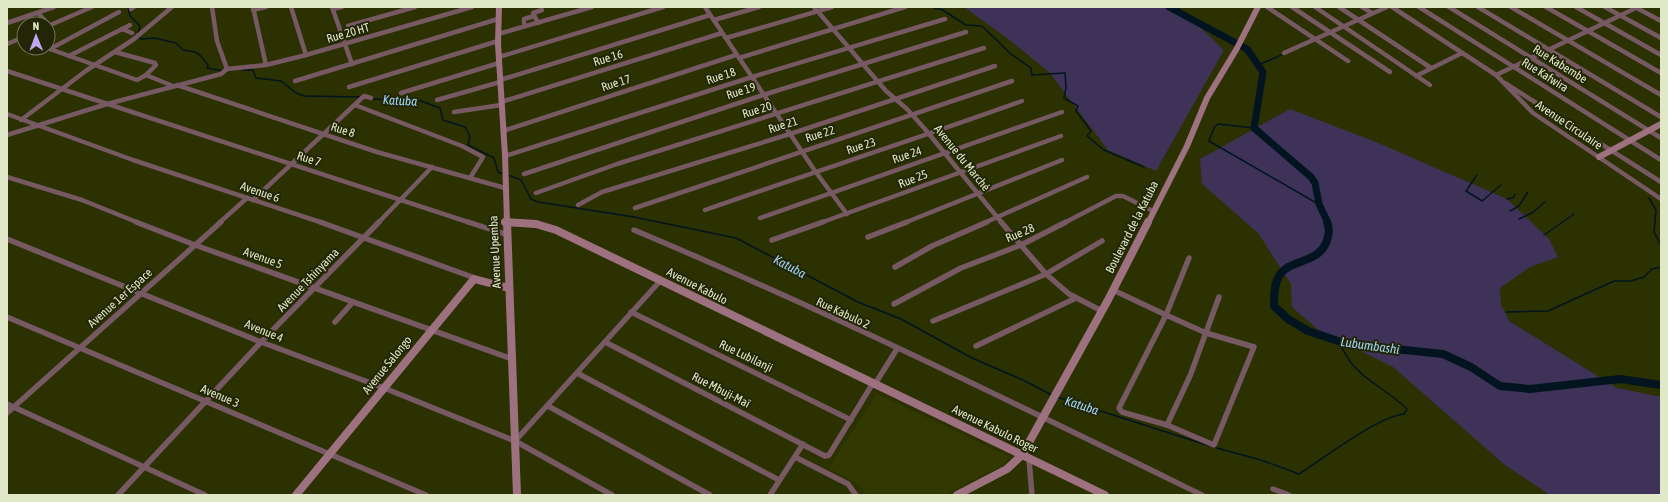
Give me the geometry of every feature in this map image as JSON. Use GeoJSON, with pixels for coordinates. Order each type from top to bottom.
{"type":"FeatureCollection","features":[{"type":"Feature","properties":{"kind":"street"},"geometry":{"type":"LineString","coordinates":[[7,23],[54,7]]}},
{"type":"Feature","properties":{"kind":"street"},"geometry":{"type":"LineString","coordinates":[[56,23],[92,7]]}},
{"type":"Feature","properties":{"kind":"street"},"geometry":{"type":"LineString","coordinates":[[21,120],[95,65],[136,38],[172,7]]}},
{"type":"Feature","properties":{"kind":"street"},"geometry":{"type":"LineString","coordinates":[[212,7],[218,41],[226,71]]}},
{"type":"Feature","properties":{"kind":"street"},"geometry":{"type":"LineString","coordinates":[[266,7],[253,9],[266,65]]}},
{"type":"Feature","properties":{"kind":"street"},"geometry":{"type":"LineString","coordinates":[[292,7],[306,56]]}},
{"type":"Feature","properties":{"kind":"street"},"geometry":{"type":"LineString","coordinates":[[342,7],[333,8],[352,64]]}},
{"type":"Feature","properties":{"kind":"street"},"geometry":{"type":"LineString","coordinates":[[348,26],[415,7]]}},
{"type":"Feature","properties":{"kind":"street","name":"Rue 20 HT"},"geometry":{"type":"LineString","coordinates":[[7,135],[107,104],[226,71],[266,65],[306,56],[472,7]]}},
{"type":"Feature","properties":{"kind":"street","name":"Avenue Upemba"},"geometry":{"type":"LineString","coordinates":[[499,7],[498,37],[505,156],[505,234],[509,288],[517,495]]}},
{"type":"Feature","properties":{"kind":"street"},"geometry":{"type":"LineString","coordinates":[[349,87],[538,23],[592,7]]}},
{"type":"Feature","properties":{"kind":"street"},"geometry":{"type":"LineString","coordinates":[[401,93],[663,7]]}},
{"type":"Feature","properties":{"kind":"street"},"geometry":{"type":"LineString","coordinates":[[705,7],[801,151],[847,214]]}},
{"type":"Feature","properties":{"kind":"street"},"geometry":{"type":"LineString","coordinates":[[714,20],[759,7]]}},
{"type":"Feature","properties":{"kind":"street"},"geometry":{"type":"LineString","coordinates":[[726,38],[816,9],[832,7]]}},
{"type":"Feature","properties":{"kind":"street","name":"Rue 17"},"geometry":{"type":"LineString","coordinates":[[503,131],[738,56],[905,7]]}},
{"type":"Feature","properties":{"kind":"street","name":"Boulevard de la Katuba"},"geometry":{"type":"LineString","coordinates":[[1026,457],[1042,416],[1102,311],[1187,146],[1207,98],[1236,50],[1258,7]]}},
{"type":"Feature","properties":{"kind":"street"},"geometry":{"type":"LineString","coordinates":[[1267,7],[1348,60]]}},
{"type":"Feature","properties":{"kind":"street"},"geometry":{"type":"LineString","coordinates":[[1292,7],[1390,72]]}},
{"type":"Feature","properties":{"kind":"street"},"geometry":{"type":"LineString","coordinates":[[1315,7],[1430,85]]}},
{"type":"Feature","properties":{"kind":"street"},"geometry":{"type":"LineString","coordinates":[[1339,7],[1431,68]]}},
{"type":"Feature","properties":{"kind":"street"},"geometry":{"type":"LineString","coordinates":[[1362,7],[1372,14]]}},
{"type":"Feature","properties":{"kind":"street"},"geometry":{"type":"LineString","coordinates":[[1284,53],[1387,7]]}},
{"type":"Feature","properties":{"kind":"street","name":"Avenue Circulaire"},"geometry":{"type":"LineString","coordinates":[[1392,7],[1496,75],[1533,113],[1661,199]]}},
{"type":"Feature","properties":{"kind":"street","name":"Rue Kafwira"},"geometry":{"type":"LineString","coordinates":[[1419,7],[1661,160]]}},
{"type":"Feature","properties":{"kind":"street","name":"Rue Kabembe"},"geometry":{"type":"LineString","coordinates":[[1449,7],[1661,138]]}},
{"type":"Feature","properties":{"kind":"street"},"geometry":{"type":"LineString","coordinates":[[1478,7],[1661,117]]}},
{"type":"Feature","properties":{"kind":"street"},"geometry":{"type":"LineString","coordinates":[[1512,7],[1661,95]]}},
{"type":"Feature","properties":{"kind":"street"},"geometry":{"type":"LineString","coordinates":[[1546,7],[1661,74]]}},
{"type":"Feature","properties":{"kind":"street"},"geometry":{"type":"LineString","coordinates":[[1576,7],[1661,55]]}},
{"type":"Feature","properties":{"kind":"street"},"geometry":{"type":"LineString","coordinates":[[1605,7],[1661,38]]}},
{"type":"Feature","properties":{"kind":"street"},"geometry":{"type":"LineString","coordinates":[[1496,75],[1636,7],[1661,21]]}},
{"type":"Feature","properties":{"kind":"street","name":"Avenue du Marché"},"geometry":{"type":"LineString","coordinates":[[816,9],[878,82],[929,135],[1046,274],[1076,298],[1102,311]]}},
{"type":"Feature","properties":{"kind":"street"},"geometry":{"type":"LineString","coordinates":[[517,23],[526,22],[524,19],[534,16],[533,13],[542,10]]}},
{"type":"Feature","properties":{"kind":"street"},"geometry":{"type":"LineString","coordinates":[[56,45],[119,12]]}},
{"type":"Feature","properties":{"kind":"street"},"geometry":{"type":"LineString","coordinates":[[437,100],[710,15]]}},
{"type":"Feature","properties":{"kind":"street"},"geometry":{"type":"LineString","coordinates":[[534,16],[538,23]]}},
{"type":"Feature","properties":{"kind":"street","name":"Rue 18"},"geometry":{"type":"LineString","coordinates":[[505,156],[752,77],[945,18]]}},
{"type":"Feature","properties":{"kind":"street"},"geometry":{"type":"LineString","coordinates":[[295,81],[498,19]]}},
{"type":"Feature","properties":{"kind":"street"},"geometry":{"type":"LineString","coordinates":[[69,56],[130,25]]}},
{"type":"Feature","properties":{"kind":"street"},"geometry":{"type":"LineString","coordinates":[[122,29],[132,33]]}},
{"type":"Feature","properties":{"kind":"street","name":"Rue 19"},"geometry":{"type":"LineString","coordinates":[[524,174],[763,95],[966,32]]}},
{"type":"Feature","properties":{"kind":"street","name":"Rue 16"},"geometry":{"type":"LineString","coordinates":[[454,112],[501,104],[722,33]]}},
{"type":"Feature","properties":{"kind":"street","name":"Rue 20"},"geometry":{"type":"LineString","coordinates":[[536,193],[617,164],[777,115],[984,48]]}},
{"type":"Feature","properties":{"kind":"street"},"geometry":{"type":"LineString","coordinates":[[56,51],[137,80],[146,75],[155,67],[155,63],[115,52]]}},
{"type":"Feature","properties":{"kind":"street"},"geometry":{"type":"LineString","coordinates":[[1416,76],[1462,53]]}},
{"type":"Feature","properties":{"kind":"street","name":"Rue 21"},"geometry":{"type":"LineString","coordinates":[[578,205],[592,196],[602,192],[790,134],[894,98],[995,66]]}},
{"type":"Feature","properties":{"kind":"street","name":"Rue 7"},"geometry":{"type":"LineString","coordinates":[[7,72],[401,198],[505,234]]}},
{"type":"Feature","properties":{"kind":"street","name":"Rue 8"},"geometry":{"type":"LineString","coordinates":[[146,75],[210,98],[324,134],[505,188]]}},
{"type":"Feature","properties":{"kind":"street","name":"Rue 22"},"geometry":{"type":"LineString","coordinates":[[635,208],[801,151],[912,116],[1012,81]]}},
{"type":"Feature","properties":{"kind":"street"},"geometry":{"type":"LineString","coordinates":[[1503,82],[1661,182]]}},
{"type":"Feature","properties":{"kind":"street","name":"Avenue 1er Espace"},"geometry":{"type":"LineString","coordinates":[[7,413],[141,292],[291,164],[356,106],[362,98],[371,98]]}},
{"type":"Feature","properties":{"kind":"street","name":"Rue 23"},"geometry":{"type":"LineString","coordinates":[[705,210],[815,171],[929,135],[1022,101]]}},
{"type":"Feature","properties":{"kind":"street"},"geometry":{"type":"LineString","coordinates":[[356,106],[462,146],[483,156],[470,178]]}},
{"type":"Feature","properties":{"kind":"street","name":"Rue 24"},"geometry":{"type":"LineString","coordinates":[[760,218],[1062,112]]}},
{"type":"Feature","properties":{"kind":"street","name":"Avenue 6"},"geometry":{"type":"LineString","coordinates":[[7,114],[98,148],[363,236],[475,278]]}},
{"type":"Feature","properties":{"kind":"street"},"geometry":{"type":"LineString","coordinates":[[1598,157],[1661,124]]}},
{"type":"Feature","properties":{"kind":"street","name":"Rue 25"},"geometry":{"type":"LineString","coordinates":[[772,240],[1060,136]]}},
{"type":"Feature","properties":{"kind":"street"},"geometry":{"type":"LineString","coordinates":[[868,236],[1062,160]]}},
{"type":"Feature","properties":{"kind":"street","name":"Avenue Tshinyama"},"geometry":{"type":"LineString","coordinates":[[118,495],[261,342],[432,167]]}},
{"type":"Feature","properties":{"kind":"street","name":"Avenue 5"},"geometry":{"type":"LineString","coordinates":[[7,177],[82,200],[352,303],[512,359]]}},
{"type":"Feature","properties":{"kind":"street"},"geometry":{"type":"LineString","coordinates":[[895,267],[932,246],[998,218],[1032,200],[1087,177]]}},
{"type":"Feature","properties":{"kind":"street","name":"Rue 28"},"geometry":{"type":"LineString","coordinates":[[894,304],[906,296],[961,268],[1021,245],[1116,196],[1123,196],[1153,211]]}},
{"type":"Feature","properties":{"kind":"street","name":"Avenue Kabulo"},"geometry":{"type":"LineString","coordinates":[[506,222],[536,224],[551,228],[661,280],[760,330],[874,383]]}},
{"type":"Feature","properties":{"kind":"street","name":"Rue Kabulo 2"},"geometry":{"type":"LineString","coordinates":[[634,230],[696,256],[1042,416],[1202,495]]}},
{"type":"Feature","properties":{"kind":"street","name":"Avenue 4"},"geometry":{"type":"LineString","coordinates":[[7,239],[141,292],[261,342],[384,388],[515,441],[612,495]]}},
{"type":"Feature","properties":{"kind":"street"},"geometry":{"type":"LineString","coordinates":[[933,321],[1046,274],[1102,241]]}},
{"type":"Feature","properties":{"kind":"street"},"geometry":{"type":"LineString","coordinates":[[1113,290],[1167,315],[1206,333],[1254,347],[1214,445],[1166,425],[1122,412],[1120,410],[1167,315],[1175,300],[1189,258]]}},
{"type":"Feature","properties":{"kind":"street"},"geometry":{"type":"LineString","coordinates":[[475,278],[509,288]]}},
{"type":"Feature","properties":{"kind":"street","name":"Avenue Salongo"},"geometry":{"type":"LineString","coordinates":[[296,495],[475,278]]}},
{"type":"Feature","properties":{"kind":"street"},"geometry":{"type":"LineString","coordinates":[[515,441],[661,280]]}},
{"type":"Feature","properties":{"kind":"street"},"geometry":{"type":"LineString","coordinates":[[1166,425],[1190,376],[1220,297]]}},
{"type":"Feature","properties":{"kind":"street"},"geometry":{"type":"LineString","coordinates":[[976,346],[1053,311],[1076,298]]}},
{"type":"Feature","properties":{"kind":"street"},"geometry":{"type":"LineString","coordinates":[[335,322],[352,303]]}},
{"type":"Feature","properties":{"kind":"street","name":"Rue Lubilanji"},"geometry":{"type":"LineString","coordinates":[[631,312],[851,420]]}},
{"type":"Feature","properties":{"kind":"street","name":"Avenue 3"},"geometry":{"type":"LineString","coordinates":[[7,317],[426,495]]}},
{"type":"Feature","properties":{"kind":"street","name":"Rue Mbuji-Maï"},"geometry":{"type":"LineString","coordinates":[[605,342],[827,456],[851,420]]}},
{"type":"Feature","properties":{"kind":"street"},"geometry":{"type":"LineString","coordinates":[[851,420],[897,349]]}},
{"type":"Feature","properties":{"kind":"street"},"geometry":{"type":"LineString","coordinates":[[577,373],[779,480]]}},
{"type":"Feature","properties":{"kind":"street","name":"Avenue Kabulo Roger"},"geometry":{"type":"LineString","coordinates":[[874,383],[1104,495]]}},
{"type":"Feature","properties":{"kind":"street"},"geometry":{"type":"LineString","coordinates":[[7,404],[205,495]]}},
{"type":"Feature","properties":{"kind":"street"},"geometry":{"type":"LineString","coordinates":[[548,406],[710,495]]}},
{"type":"Feature","properties":{"kind":"street"},"geometry":{"type":"LineString","coordinates":[[772,494],[779,480],[803,444]]}},
{"type":"Feature","properties":{"kind":"street"},"geometry":{"type":"LineString","coordinates":[[795,457],[848,484],[856,495]]}},
{"type":"Feature","properties":{"kind":"street"},"geometry":{"type":"LineString","coordinates":[[957,495],[1026,457],[1032,495]]}},
{"type":"Feature","properties":{"kind":"street"},"geometry":{"type":"LineString","coordinates":[[1273,489],[1289,495]]}},
{"type":"Feature","properties":{"kind":"shaded area"},"geometry":{"type":"Polygon","coordinates":[[[964,7],[1179,7],[1224,50],[1156,171],[1108,150],[1049,72],[1007,38],[964,7]]]}},
{"type":"Feature","properties":{"kind":"shaded area"},"geometry":{"type":"Polygon","coordinates":[[[1290,109],[1376,142],[1507,199],[1549,239],[1558,257],[1530,267],[1500,288],[1501,305],[1509,321],[1617,388],[1661,397],[1661,495],[1550,495],[1505,465],[1393,367],[1317,329],[1292,307],[1291,284],[1258,233],[1202,184],[1200,159],[1290,109]]]}},
{"type":"Feature","properties":{"kind":"shaded area"},"geometry":{"type":"Polygon","coordinates":[[[877,394],[1010,457],[1001,466],[944,495],[866,495],[862,487],[829,468],[877,394]]]}},
{"type":"Feature","properties":{"kind":"waterway","name":"Katuba"},"geometry":{"type":"LineString","coordinates":[[128,7],[130,16],[140,26],[138,34]]}},
{"type":"Feature","properties":{"kind":"waterway"},"geometry":{"type":"LineString","coordinates":[[935,7],[935,9],[941,9],[966,25],[982,26],[1011,54],[1031,68],[1032,75],[1065,73],[1066,87],[1064,98],[1078,106],[1076,111],[1091,131],[1087,136],[1104,150],[1144,167]]}},
{"type":"Feature","properties":{"kind":"waterway","name":"Lubumbashi"},"geometry":{"type":"LineString","coordinates":[[1169,7],[1247,49],[1263,72],[1254,128],[1311,177],[1315,183],[1319,204],[1328,223]]}},
{"type":"Feature","properties":{"kind":"waterway","name":"Lubumbashi"},"geometry":{"type":"LineString","coordinates":[[1178,7],[1184,14]]}},
{"type":"Feature","properties":{"kind":"waterway","name":"Katuba"},"geometry":{"type":"LineString","coordinates":[[139,37],[141,39],[155,38],[176,43],[183,50],[195,52],[200,55],[208,65],[207,68],[223,71]]}},
{"type":"Feature","properties":{"kind":"waterway"},"geometry":{"type":"LineString","coordinates":[[1258,65],[1284,54]]}},
{"type":"Feature","properties":{"kind":"waterway","name":"Katuba"},"geometry":{"type":"LineString","coordinates":[[242,70],[253,70],[256,78],[281,81],[296,93],[304,96],[360,97]]}},
{"type":"Feature","properties":{"kind":"waterway","name":"Katuba"},"geometry":{"type":"LineString","coordinates":[[372,99],[421,101],[440,108],[443,120],[465,127],[470,136],[468,145],[494,158],[498,172],[504,174]]}},
{"type":"Feature","properties":{"kind":"waterway"},"geometry":{"type":"LineString","coordinates":[[1254,128],[1218,124],[1214,128],[1209,141],[1320,205]]}},
{"type":"Feature","properties":{"kind":"waterway","name":"Katuba"},"geometry":{"type":"LineString","coordinates":[[508,175],[521,180],[531,199],[538,202],[634,217],[736,238],[858,302],[901,319],[972,358],[1023,380],[1052,395]]}},
{"type":"Feature","properties":{"kind":"waterway"},"geometry":{"type":"LineString","coordinates":[[1477,175],[1466,191],[1482,201],[1501,185]]}},
{"type":"Feature","properties":{"kind":"waterway"},"geometry":{"type":"LineString","coordinates":[[1510,211],[1519,206],[1528,192]]}},
{"type":"Feature","properties":{"kind":"waterway"},"geometry":{"type":"LineString","coordinates":[[1507,199],[1513,198],[1515,194]]}},
{"type":"Feature","properties":{"kind":"waterway"},"geometry":{"type":"LineString","coordinates":[[1649,198],[1656,210],[1654,232],[1661,245]]}},
{"type":"Feature","properties":{"kind":"waterway"},"geometry":{"type":"LineString","coordinates":[[1519,219],[1532,213],[1545,202]]}},
{"type":"Feature","properties":{"kind":"waterway"},"geometry":{"type":"LineString","coordinates":[[1544,235],[1574,214]]}},
{"type":"Feature","properties":{"kind":"waterway","name":"Lubumbashi"},"geometry":{"type":"LineString","coordinates":[[1327,222],[1329,228],[1328,235],[1322,250],[1316,255],[1284,270],[1277,279],[1275,287],[1274,306],[1288,319],[1308,331],[1347,344],[1443,354],[1471,367],[1500,386],[1530,389],[1620,379],[1661,385]]}},
{"type":"Feature","properties":{"kind":"waterway"},"geometry":{"type":"LineString","coordinates":[[1507,312],[1548,311],[1614,281],[1631,281],[1644,277],[1652,269],[1661,267]]}},
{"type":"Feature","properties":{"kind":"waterway","name":"Katuba"},"geometry":{"type":"LineString","coordinates":[[1213,447],[1261,460],[1299,474],[1366,430],[1380,422],[1404,414],[1407,409],[1397,400],[1368,380],[1352,364],[1339,341]]}},
{"type":"Feature","properties":{"kind":"waterway","name":"Katuba"},"geometry":{"type":"LineString","coordinates":[[1057,397],[1210,446]]}}]}
